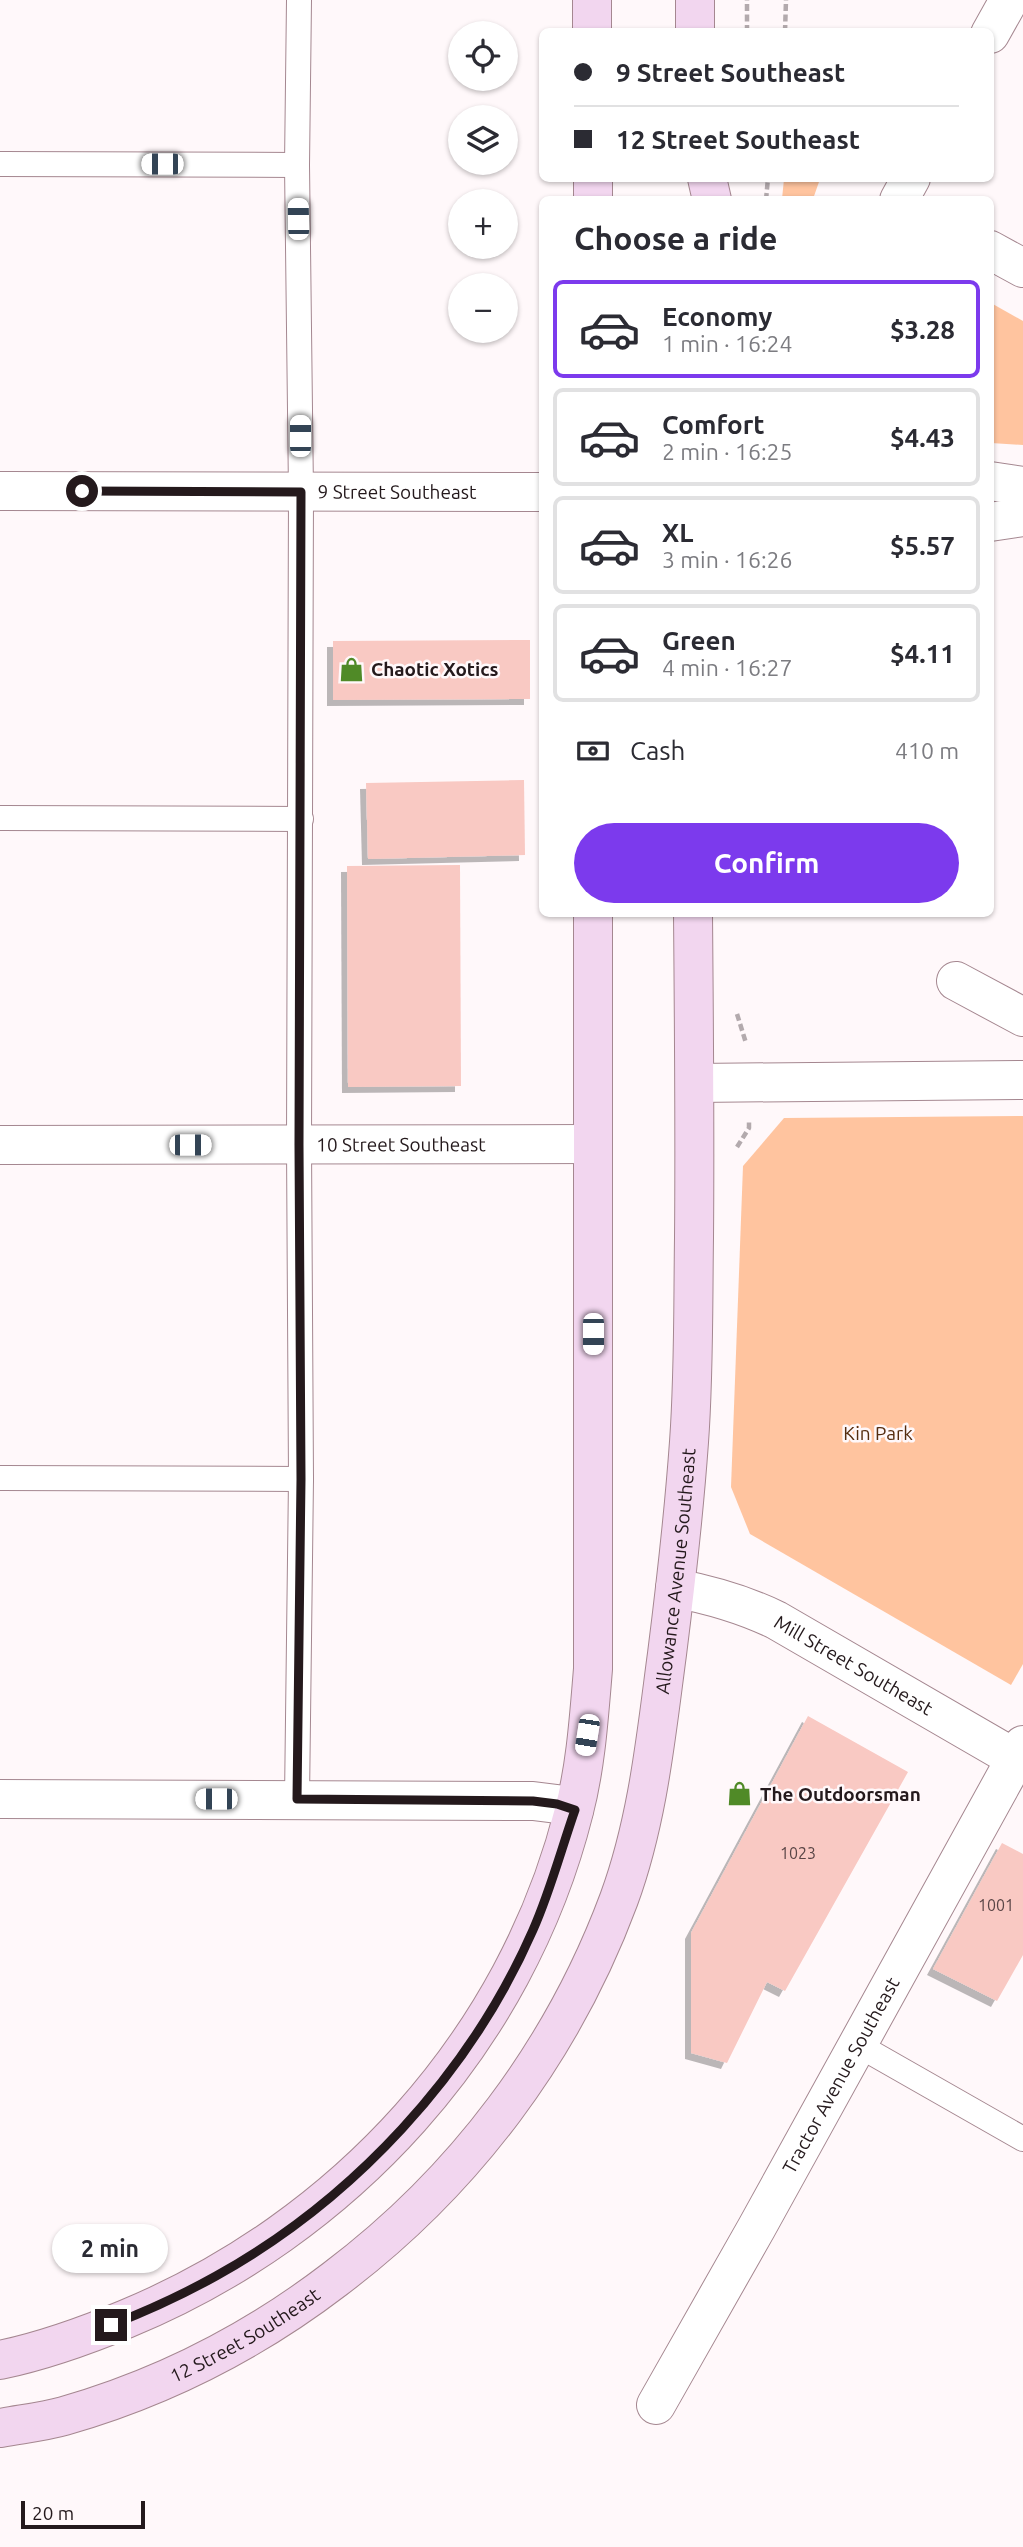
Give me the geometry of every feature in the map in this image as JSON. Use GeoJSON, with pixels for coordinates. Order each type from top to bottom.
{"type":"FeatureCollection","features":[{"type":"Feature","properties":{"kind":"main road"},"geometry":{"type":"LineString","coordinates":[[592,0],[592,28]]}},
{"type":"Feature","properties":{"kind":"main road"},"geometry":{"type":"LineString","coordinates":[[695,0],[695,28]]}},
{"type":"Feature","properties":{"kind":"main road"},"geometry":{"type":"LineString","coordinates":[[0,2360],[88,2335],[157,2306],[217,2276],[269,2243],[320,2205],[368,2163],[444,2080],[508,1982],[533,1930],[575,1810],[587,1735],[593,1669],[593,917]]}},
{"type":"Feature","properties":{"kind":"main road","name":"Allowance Avenue Southeast"},"geometry":{"type":"LineString","coordinates":[[451,2175],[493,2127],[527,2081],[604,1938],[635,1850],[651,1772],[676,1588],[689,1440],[695,1083],[693,917]]}},
{"type":"Feature","properties":{"kind":"main road","name":"12 Street Southeast"},"geometry":{"type":"LineString","coordinates":[[0,2428],[61,2417],[137,2391],[231,2348],[304,2303],[374,2250],[451,2175]]}},
{"type":"Feature","properties":{"kind":"street"},"geometry":{"type":"LineString","coordinates":[[993,28],[1009,0]]}},
{"type":"Feature","properties":{"kind":"street"},"geometry":{"type":"LineString","coordinates":[[994,252],[1023,268]]}},
{"type":"Feature","properties":{"kind":"street"},"geometry":{"type":"LineString","coordinates":[[994,482],[1023,486]]}},
{"type":"Feature","properties":{"kind":"street","name":"9 Street Southeast"},"geometry":{"type":"LineString","coordinates":[[0,491],[539,492]]}},
{"type":"Feature","properties":{"kind":"street"},"geometry":{"type":"LineString","coordinates":[[994,521],[1023,517]]}},
{"type":"Feature","properties":{"kind":"street"},"geometry":{"type":"LineString","coordinates":[[956,981],[1023,1017]]}},
{"type":"Feature","properties":{"kind":"street"},"geometry":{"type":"LineString","coordinates":[[695,1083],[1023,1080]]}},
{"type":"Feature","properties":{"kind":"street","name":"10 Street Southeast"},"geometry":{"type":"LineString","coordinates":[[0,1145],[593,1144]]}},
{"type":"Feature","properties":{"kind":"street","name":"Mill Street Southeast"},"geometry":{"type":"LineString","coordinates":[[676,1588],[748,1606],[1020,1755]]}},
{"type":"Feature","properties":{"kind":"street","name":"Tractor Avenue Southeast"},"geometry":{"type":"LineString","coordinates":[[656,2405],[1020,1755]]}},
{"type":"Feature","properties":{"kind":"street"},"geometry":{"type":"LineString","coordinates":[[0,1799],[533,1801],[575,1810]]}},
{"type":"Feature","properties":{"kind":"lane"},"geometry":{"type":"LineString","coordinates":[[297,1799],[301,1479],[301,492],[297,165],[299,0]]}},
{"type":"Feature","properties":{"kind":"lane"},"geometry":{"type":"LineString","coordinates":[[0,164],[297,165]]}},
{"type":"Feature","properties":{"kind":"lane"},"geometry":{"type":"LineString","coordinates":[[0,818],[301,819]]}},
{"type":"Feature","properties":{"kind":"lane"},"geometry":{"type":"LineString","coordinates":[[0,1478],[301,1479]]}},
{"type":"Feature","properties":{"kind":"lane"},"geometry":{"type":"LineString","coordinates":[[858,2045],[1023,2139]]}},
{"type":"Feature","properties":{"kind":"path"},"geometry":{"type":"LineString","coordinates":[[747,0],[747,28]]}},
{"type":"Feature","properties":{"kind":"path"},"geometry":{"type":"LineString","coordinates":[[785,28],[786,0]]}},
{"type":"Feature","properties":{"kind":"green space"},"geometry":{"type":"Polygon","coordinates":[[[784,182],[819,182],[814,196],[782,196],[784,182]]]}},
{"type":"Feature","properties":{"kind":"green space"},"geometry":{"type":"Polygon","coordinates":[[[994,305],[1023,321],[1023,445],[994,443],[994,305]]]}},
{"type":"Feature","properties":{"kind":"green space","name":"Kin Park"},"geometry":{"type":"Polygon","coordinates":[[[1023,1116],[1023,1664],[1011,1685],[750,1534],[731,1487],[743,1166],[784,1118],[1023,1116]]]}},
{"type":"Feature","properties":{"kind":"building"},"geometry":{"type":"Polygon","coordinates":[[[530,640],[530,699],[333,700],[333,641],[530,640]]]}},
{"type":"Feature","properties":{"kind":"building"},"geometry":{"type":"Polygon","coordinates":[[[524,780],[525,855],[368,859],[366,783],[524,780]]]}},
{"type":"Feature","properties":{"kind":"building"},"geometry":{"type":"Polygon","coordinates":[[[460,865],[461,1086],[348,1087],[347,866],[460,865]]]}},
{"type":"Feature","properties":{"kind":"building"},"geometry":{"type":"Polygon","coordinates":[[[808,1716],[908,1772],[785,1991],[767,1982],[727,2063],[691,2053],[691,1933],[808,1716]]]}},
{"type":"Feature","properties":{"kind":"building"},"geometry":{"type":"Polygon","coordinates":[[[1002,1843],[1023,1854],[1023,1955],[997,2001],[933,1969],[1002,1843]]]}},
{"type":"Feature","properties":{"kind":"place","name":"Chaotic Xotics"},"geometry":{"type":"Point","coordinates":[351,669]}},
{"type":"Feature","properties":{"kind":"place","name":"The Outdoorsman"},"geometry":{"type":"Point","coordinates":[740,1794]}},
{"type":"Feature","properties":{"kind":"route"},"geometry":{"type":"LineString","coordinates":[[82,491],[301,492],[301,1479],[297,1799],[533,1801],[575,1810],[533,1930],[508,1982],[444,2080],[414,2115],[368,2163],[320,2205],[269,2243],[217,2276],[111,2325]]}}]}
